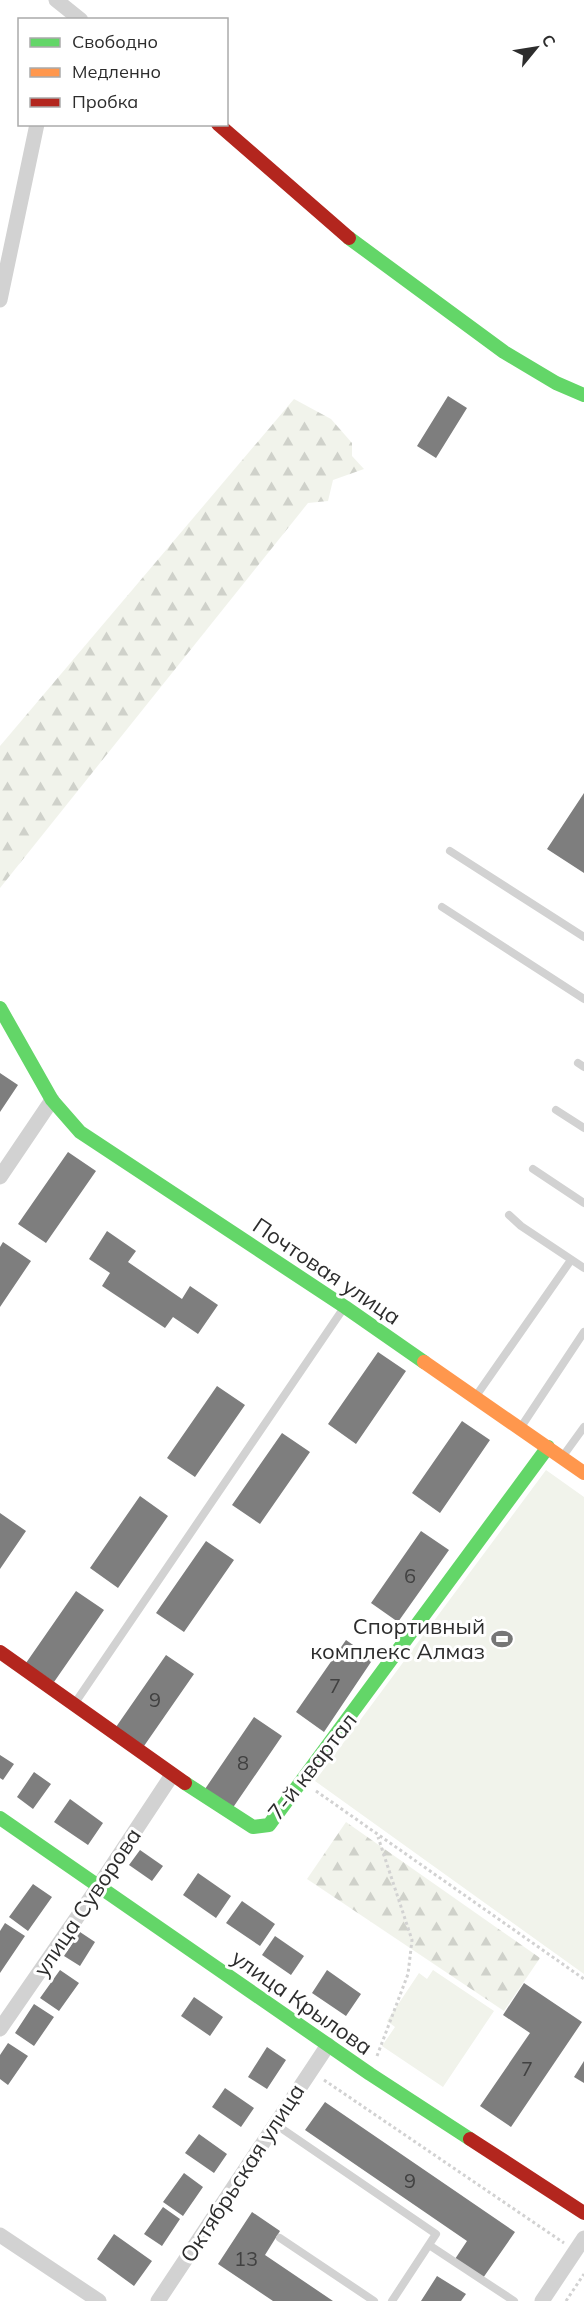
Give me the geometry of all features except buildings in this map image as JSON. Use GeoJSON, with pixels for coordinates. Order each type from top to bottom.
{"type":"FeatureCollection","features":[{"type":"Feature","properties":{"kind":"street"},"geometry":{"type":"LineString","coordinates":[[60,8],[78,18]]}},
{"type":"Feature","properties":{"kind":"street"},"geometry":{"type":"LineString","coordinates":[[0,300],[37,126]]}},
{"type":"Feature","properties":{"kind":"street"},"geometry":{"type":"LineString","coordinates":[[220,126],[330,223],[375,259],[519,362],[556,383],[584,395]]}},
{"type":"Feature","properties":{"kind":"street","name":"Почтовая улица"},"geometry":{"type":"LineString","coordinates":[[2,1018],[52,1100],[80,1132],[345,1307],[584,1473]]}},
{"type":"Feature","properties":{"kind":"street"},"geometry":{"type":"LineString","coordinates":[[0,1177],[52,1100]]}},
{"type":"Feature","properties":{"kind":"street","name":"7-й квартал"},"geometry":{"type":"LineString","coordinates":[[0,1652],[172,1775],[253,1827],[269,1825],[548,1447]]}},
{"type":"Feature","properties":{"kind":"street","name":"улица Суворова"},"geometry":{"type":"LineString","coordinates":[[0,2029],[172,1775]]}},
{"type":"Feature","properties":{"kind":"street","name":"улица Крылова"},"geometry":{"type":"LineString","coordinates":[[0,1818],[370,2074],[584,2213]]}},
{"type":"Feature","properties":{"kind":"street","name":"Октябрьская улица"},"geometry":{"type":"LineString","coordinates":[[158,2301],[328,2045]]}},
{"type":"Feature","properties":{"kind":"street"},"geometry":{"type":"LineString","coordinates":[[0,2235],[99,2301]]}},
{"type":"Feature","properties":{"kind":"street"},"geometry":{"type":"LineString","coordinates":[[542,2301],[580,2244]]}},
{"type":"Feature","properties":{"kind":"lane"},"geometry":{"type":"LineString","coordinates":[[450,850],[584,938]]}},
{"type":"Feature","properties":{"kind":"lane"},"geometry":{"type":"LineString","coordinates":[[442,907],[584,999]]}},
{"type":"Feature","properties":{"kind":"lane"},"geometry":{"type":"LineString","coordinates":[[556,1110],[584,1128]]}},
{"type":"Feature","properties":{"kind":"lane"},"geometry":{"type":"LineString","coordinates":[[533,1169],[584,1203]]}},
{"type":"Feature","properties":{"kind":"lane"},"geometry":{"type":"LineString","coordinates":[[509,1215],[521,1226],[584,1268]]}},
{"type":"Feature","properties":{"kind":"lane"},"geometry":{"type":"LineString","coordinates":[[475,1398],[572,1260]]}},
{"type":"Feature","properties":{"kind":"lane"},"geometry":{"type":"LineString","coordinates":[[74,1704],[345,1307]]}},
{"type":"Feature","properties":{"kind":"lane"},"geometry":{"type":"LineString","coordinates":[[520,1428],[584,1332]]}},
{"type":"Feature","properties":{"kind":"lane"},"geometry":{"type":"LineString","coordinates":[[562,1457],[584,1427]]}},
{"type":"Feature","properties":{"kind":"lane"},"geometry":{"type":"LineString","coordinates":[[275,2124],[436,2234],[392,2301]]}},
{"type":"Feature","properties":{"kind":"lane"},"geometry":{"type":"LineString","coordinates":[[280,2238],[374,2301]]}},
{"type":"Feature","properties":{"kind":"lane"},"geometry":{"type":"LineString","coordinates":[[429,2245],[514,2301]]}},
{"type":"Feature","properties":{"kind":"path"},"geometry":{"type":"LineString","coordinates":[[303,1781],[377,1836],[584,1980]]}},
{"type":"Feature","properties":{"kind":"path"},"geometry":{"type":"LineString","coordinates":[[370,2074],[408,1974],[412,1940],[377,1836]]}},
{"type":"Feature","properties":{"kind":"path"},"geometry":{"type":"LineString","coordinates":[[310,2070],[580,2244]]}},
{"type":"Feature","properties":{"kind":"path"},"geometry":{"type":"LineString","coordinates":[[566,2301],[584,2274]]}},
{"type":"Feature","properties":{"kind":"green space"},"geometry":{"type":"Polygon","coordinates":[[[294,399],[331,419],[352,443],[352,456],[364,469],[333,480],[328,501],[308,503],[0,888],[0,746],[294,399]]]}},
{"type":"Feature","properties":{"kind":"green space","name":"Спортивный комплекс Алмаз"},"geometry":{"type":"Polygon","coordinates":[[[546,1470],[584,1497],[584,1974],[315,1781],[546,1470]]]}},
{"type":"Feature","properties":{"kind":"green space"},"geometry":{"type":"Polygon","coordinates":[[[346,1822],[540,1958],[504,2011],[307,1879],[346,1822]]]}},
{"type":"Feature","properties":{"kind":"green space"},"geometry":{"type":"Polygon","coordinates":[[[433,1970],[494,2011],[443,2087],[382,2046],[395,2027],[387,2021],[419,1973],[427,1979],[433,1970]]]}},
{"type":"Feature","properties":{"kind":"traffic: fast"},"geometry":{"type":"LineString","coordinates":[[349,238],[504,352],[556,383],[584,395]]}},
{"type":"Feature","properties":{"kind":"traffic: fast"},"geometry":{"type":"LineString","coordinates":[[0,1008],[52,1100],[80,1132],[345,1307],[424,1362]]}},
{"type":"Feature","properties":{"kind":"traffic: fast"},"geometry":{"type":"LineString","coordinates":[[185,1783],[253,1827],[269,1825],[548,1447]]}},
{"type":"Feature","properties":{"kind":"traffic: fast"},"geometry":{"type":"LineString","coordinates":[[0,1818],[370,2074],[470,2139]]}},
{"type":"Feature","properties":{"kind":"traffic: slow"},"geometry":{"type":"LineString","coordinates":[[424,1362],[584,1473]]}},
{"type":"Feature","properties":{"kind":"traffic: jam"},"geometry":{"type":"LineString","coordinates":[[220,126],[349,238]]}},
{"type":"Feature","properties":{"kind":"traffic: jam"},"geometry":{"type":"LineString","coordinates":[[0,1652],[185,1783]]}},
{"type":"Feature","properties":{"kind":"traffic: jam"},"geometry":{"type":"LineString","coordinates":[[470,2139],[584,2213]]}},
{"type":"Feature","properties":{"kind":"place","name":"Спортивный комплекс Алмаз"},"geometry":{"type":"Point","coordinates":[502,1639]}}]}
